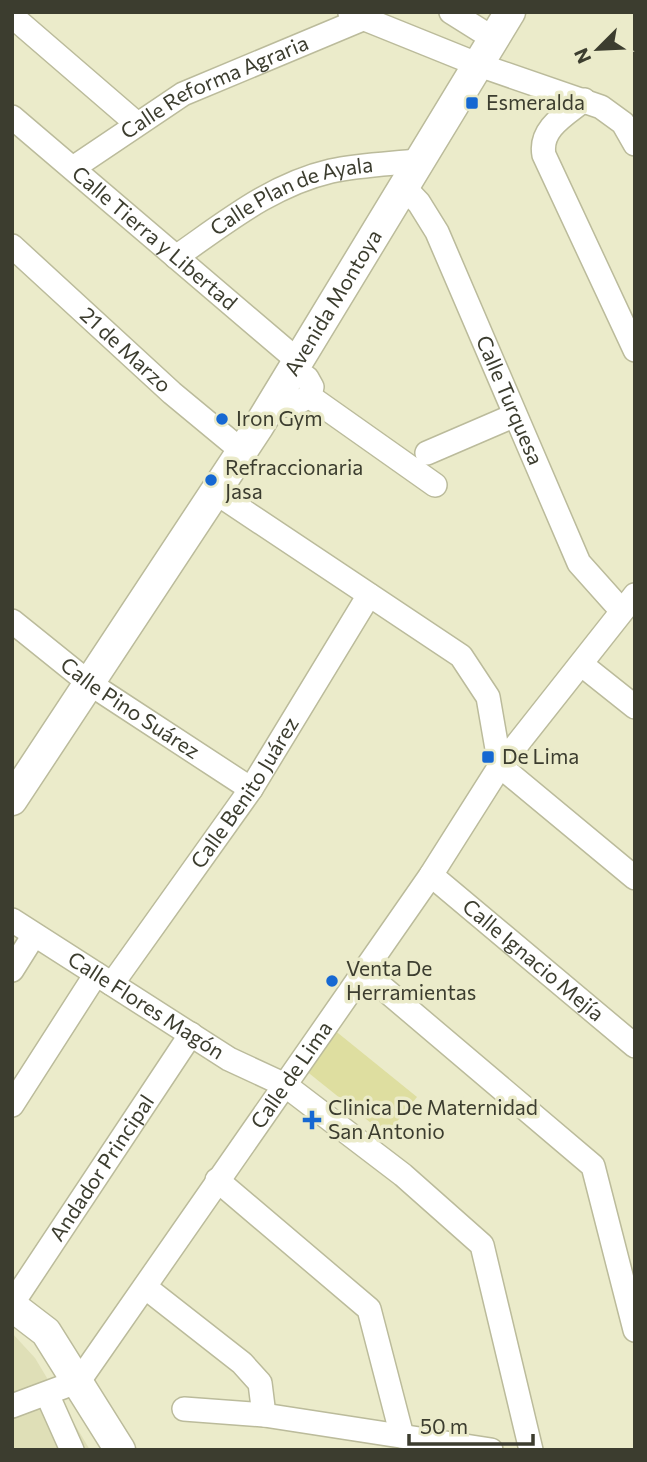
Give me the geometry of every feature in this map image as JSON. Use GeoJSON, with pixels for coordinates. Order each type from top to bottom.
{"type":"FeatureCollection","features":[{"type":"Feature","properties":{"kind":"main road","name":"Avenida Montoya"},"geometry":{"type":"LineString","coordinates":[[12,800],[242,451],[409,173],[510,12]]}},
{"type":"Feature","properties":{"kind":"main road"},"geometry":{"type":"LineString","coordinates":[[12,1305],[46,1332],[120,1450]]}},
{"type":"Feature","properties":{"kind":"street"},"geometry":{"type":"LineString","coordinates":[[452,12],[494,39]]}},
{"type":"Feature","properties":{"kind":"street"},"geometry":{"type":"LineString","coordinates":[[357,15],[478,65],[601,107],[623,123],[635,144]]}},
{"type":"Feature","properties":{"kind":"street","name":"Calle Reforma Agraria"},"geometry":{"type":"LineString","coordinates":[[73,168],[136,123],[184,94],[357,15]]}},
{"type":"Feature","properties":{"kind":"street"},"geometry":{"type":"LineString","coordinates":[[12,16],[136,123]]}},
{"type":"Feature","properties":{"kind":"street"},"geometry":{"type":"LineString","coordinates":[[584,100],[546,133],[541,142],[544,155],[635,350]]}},
{"type":"Feature","properties":{"kind":"street","name":"Calle Tierra y Libertad"},"geometry":{"type":"LineString","coordinates":[[12,117],[176,257],[294,365],[312,387],[309,396]]}},
{"type":"Feature","properties":{"kind":"street","name":"Calle Plan de Ayala"},"geometry":{"type":"LineString","coordinates":[[176,257],[263,197],[296,182],[353,167],[409,173]]}},
{"type":"Feature","properties":{"kind":"street","name":"Calle Turquesa"},"geometry":{"type":"LineString","coordinates":[[409,173],[419,203],[437,232],[513,416],[579,563],[628,603]]}},
{"type":"Feature","properties":{"kind":"street","name":"21 de Marzo"},"geometry":{"type":"LineString","coordinates":[[12,246],[172,393],[242,451]]}},
{"type":"Feature","properties":{"kind":"street"},"geometry":{"type":"LineString","coordinates":[[270,405],[295,405],[309,396],[435,485]]}},
{"type":"Feature","properties":{"kind":"street"},"geometry":{"type":"LineString","coordinates":[[427,453],[513,416]]}},
{"type":"Feature","properties":{"kind":"street"},"geometry":{"type":"LineString","coordinates":[[215,492],[461,656],[478,677],[488,697],[500,766],[635,878]]}},
{"type":"Feature","properties":{"kind":"street","name":"Calle Benito Juárez"},"geometry":{"type":"LineString","coordinates":[[12,1105],[104,979],[251,789],[369,595]]}},
{"type":"Feature","properties":{"kind":"street","name":"Calle de Lima"},"geometry":{"type":"LineString","coordinates":[[79,1381],[430,875],[500,766],[628,603]]}},
{"type":"Feature","properties":{"kind":"street","name":"Calle Pino Suárez"},"geometry":{"type":"LineString","coordinates":[[12,621],[89,683],[251,789]]}},
{"type":"Feature","properties":{"kind":"street"},"geometry":{"type":"LineString","coordinates":[[581,664],[635,707]]}},
{"type":"Feature","properties":{"kind":"street","name":"Calle Ignacio Mejía"},"geometry":{"type":"LineString","coordinates":[[430,875],[635,1046]]}},
{"type":"Feature","properties":{"kind":"street","name":"Calle Flores Magón"},"geometry":{"type":"LineString","coordinates":[[12,920],[229,1059],[285,1084],[403,1175],[482,1245],[531,1450]]}},
{"type":"Feature","properties":{"kind":"street"},"geometry":{"type":"LineString","coordinates":[[12,970],[34,935]]}},
{"type":"Feature","properties":{"kind":"street"},"geometry":{"type":"LineString","coordinates":[[363,971],[593,1166],[635,1331]]}},
{"type":"Feature","properties":{"kind":"street","name":"Andador Principal"},"geometry":{"type":"LineString","coordinates":[[12,1305],[191,1034]]}},
{"type":"Feature","properties":{"kind":"street"},"geometry":{"type":"LineString","coordinates":[[217,1180],[369,1309],[402,1436]]}},
{"type":"Feature","properties":{"kind":"street"},"geometry":{"type":"LineString","coordinates":[[145,1287],[242,1363],[260,1383],[264,1415]]}},
{"type":"Feature","properties":{"kind":"street"},"geometry":{"type":"LineString","coordinates":[[12,1406],[79,1381]]}},
{"type":"Feature","properties":{"kind":"street"},"geometry":{"type":"LineString","coordinates":[[47,1394],[72,1450]]}},
{"type":"Feature","properties":{"kind":"street"},"geometry":{"type":"LineString","coordinates":[[184,1409],[264,1415],[491,1450]]}},
{"type":"Feature","properties":{"kind":"shaded area"},"geometry":{"type":"Polygon","coordinates":[[[333,1029],[417,1097],[386,1135],[305,1070],[333,1029]]]}},
{"type":"Feature","properties":{"kind":"shaded area"},"geometry":{"type":"Polygon","coordinates":[[[12,1333],[35,1358],[90,1450],[12,1450],[12,1333]]]}},
{"type":"Feature","properties":{"kind":"place","name":"Esmeralda"},"geometry":{"type":"Point","coordinates":[472,103]}},
{"type":"Feature","properties":{"kind":"place","name":"Iron Gym"},"geometry":{"type":"Point","coordinates":[222,419]}},
{"type":"Feature","properties":{"kind":"place","name":"Refraccionaria Jasa"},"geometry":{"type":"Point","coordinates":[211,480]}},
{"type":"Feature","properties":{"kind":"place","name":"De Lima"},"geometry":{"type":"Point","coordinates":[488,757]}},
{"type":"Feature","properties":{"kind":"place","name":"Venta De Herramientas"},"geometry":{"type":"Point","coordinates":[332,981]}},
{"type":"Feature","properties":{"kind":"place","name":"Clinica De Maternidad San Antonio"},"geometry":{"type":"Point","coordinates":[312,1120]}}]}
